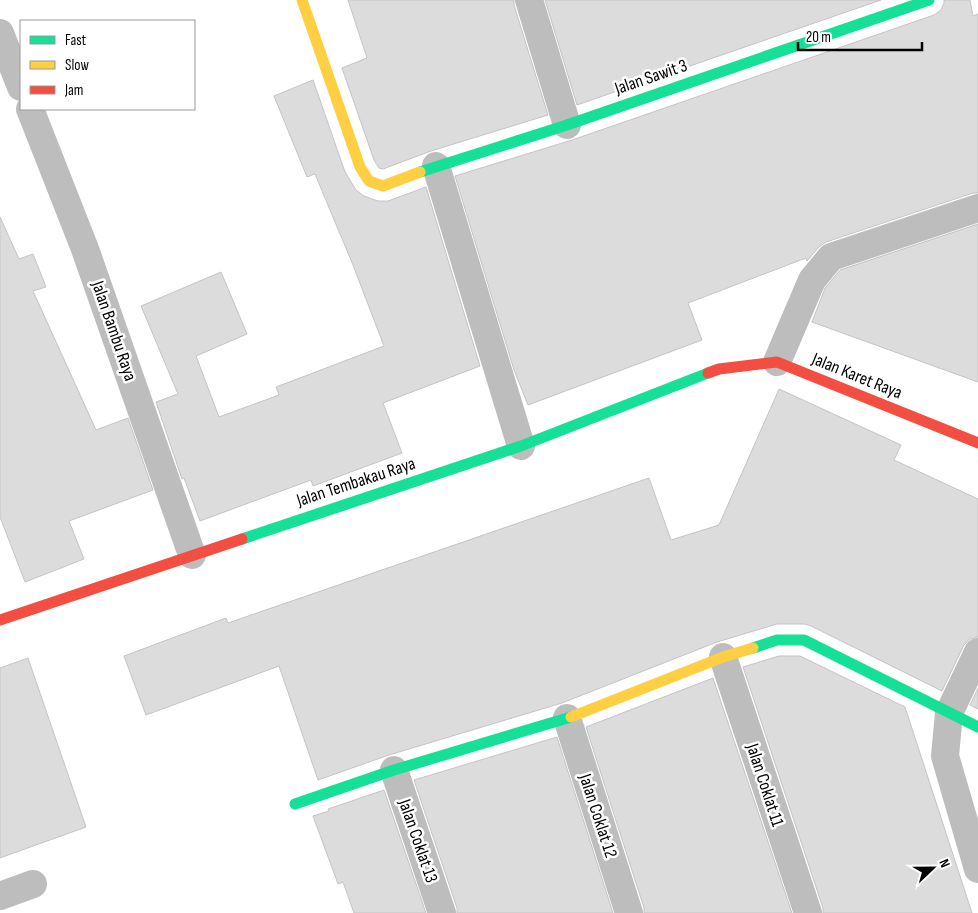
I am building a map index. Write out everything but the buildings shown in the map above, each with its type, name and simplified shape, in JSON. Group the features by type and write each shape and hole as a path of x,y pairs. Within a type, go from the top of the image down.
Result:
{"street":[{"name":"Jalan Sawit 3","path":"302,0 360,167 370,181 383,186 436,166 567,125 927,0"},
{"path":"529,0 567,125"},
{"path":"0,33 20,84"},
{"name":"Jalan Bambu Raya","path":"30,110 85,249 192,555"},
{"path":"436,166 521,446"},
{"path":"777,362 812,280 831,257 978,208"},
{"name":"Jalan Karet Raya","path":"719,369 777,362 978,443"},
{"name":"Jalan Tembakau Raya","path":"0,620 521,446 719,369"},
{"path":"296,804 394,770 566,718 723,657 777,640 804,640 978,727"},
{"path":"978,652 949,714 945,756 978,869"},
{"name":"Jalan Coklat 11","path":"723,657 808,913"},
{"name":"Jalan Coklat 12","path":"566,718 629,913"},
{"name":"Jalan Coklat 13","path":"394,770 442,913"},
{"path":"0,896 33,884"}],"traffic: fast":[{"path":"420,172 567,125 929,0"},
{"path":"242,539 521,446 708,373"},
{"path":"753,648 777,640 804,640 978,727"},
{"path":"295,804 394,770 571,717"}],"traffic: slow":[{"path":"302,0 360,167 369,181 383,186 420,172"},
{"path":"571,717 723,657 753,648"}],"traffic: jam":[{"path":"708,373 719,369 777,362 978,443"},
{"path":"0,620 242,539"}]}
